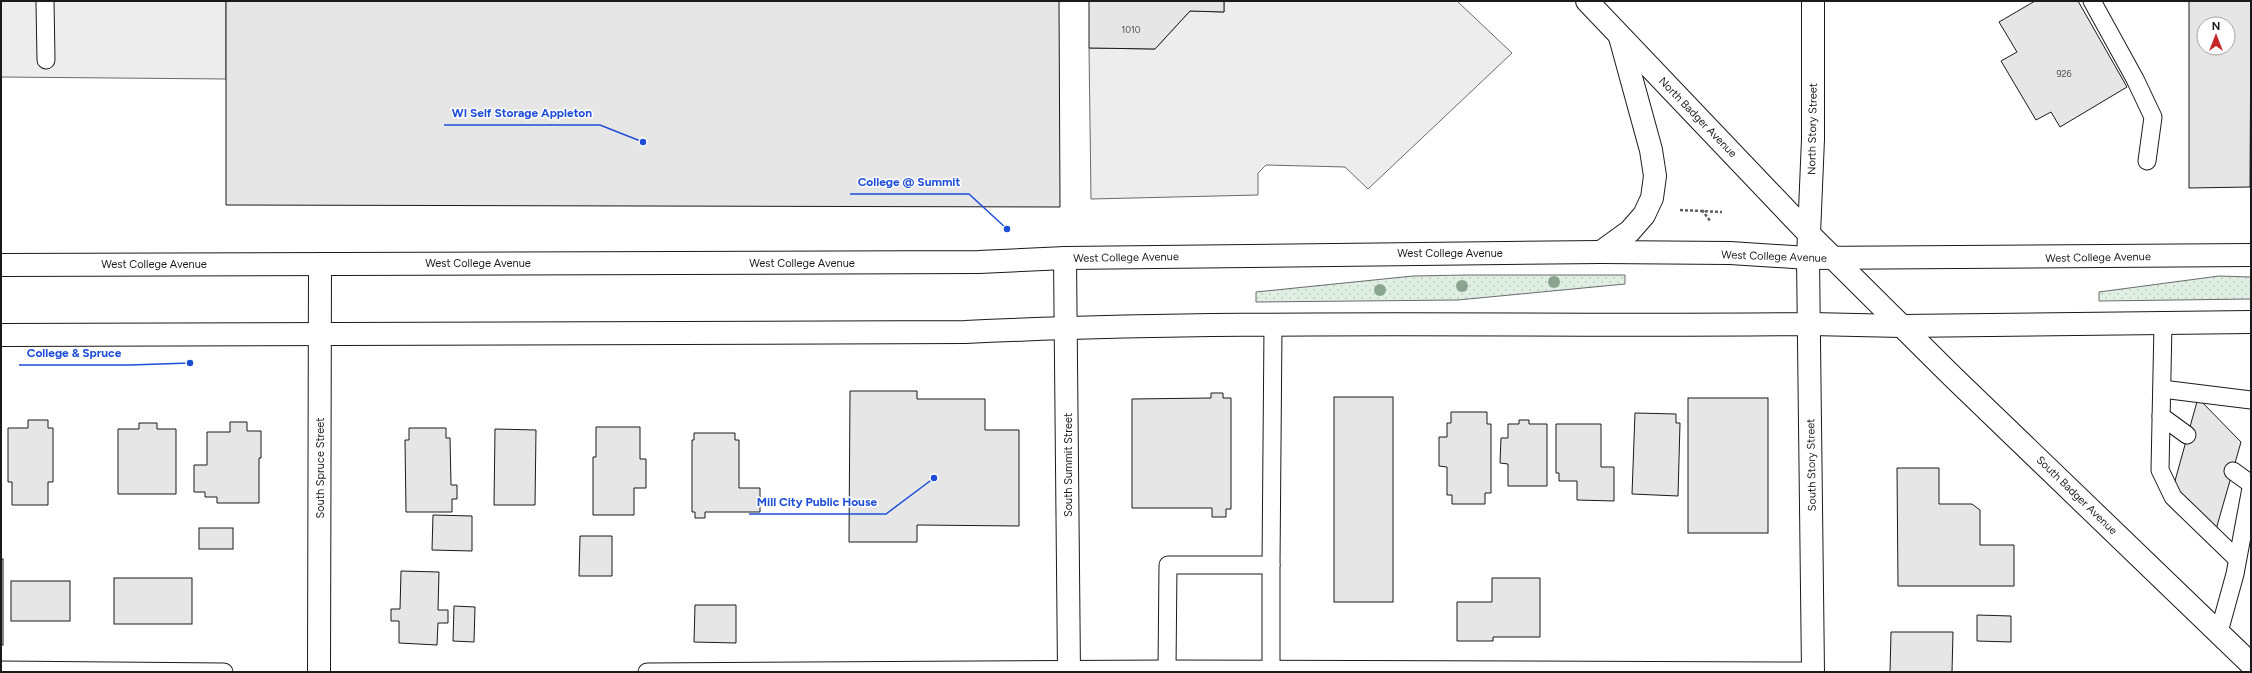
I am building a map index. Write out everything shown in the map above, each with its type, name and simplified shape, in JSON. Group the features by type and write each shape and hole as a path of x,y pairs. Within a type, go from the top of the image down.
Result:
{"main road":[{"name":"North Badger Avenue","path":"1587,1 1808,233 1834,258"},
{"name":"North Story Street","path":"1808,258 1813,139 1813,1"},
{"path":"1601,252 1630,231 1644,215 1652,198 1655,176 1651,150 1620,37"},
{"name":"West College Avenue","path":"1,265 980,262 1065,258 1601,252 1730,253 1808,258 2251,255"},
{"name":"South Summit Street","path":"1065,258 1067,327 1069,671"},
{"name":"South Story Street","path":"1808,258 1811,324 1813,672"},
{"name":"South Badger Avenue","path":"1834,258 1902,326 2251,664"},
{"name":"South Spruce Street","path":"319,672 320,264"},
{"path":"1,335 965,332 1067,327 1811,324 1902,326 2251,322"}],"lane":[{"path":"45,1 46,60"},
{"path":"2092,1 2153,117 2147,161"},
{"path":"2163,324 2160,470 2173,497 2238,559"},
{"path":"1271,671 1273,326"},
{"path":"2162,389 2251,400"},
{"path":"2161,416 2187,435"},
{"path":"2233,471 2251,484"},
{"path":"2219,632 2238,559 2251,488"},
{"path":"1167,669 1168,565 1271,565"},
{"path":"647,672 1069,671 1167,669 1271,671 1813,672"},
{"path":"1,670 224,672"}],"path":[{"path":"1677,210 1722,212"},
{"path":"1702,210 1714,227"}],"green space":[{"path":"1625,275 1625,284 1458,300 1256,302 1256,292 1413,276"},
{"path":"2219,276 2251,277 2251,299 2099,301 2099,292"}],"shaded area":[{"path":"1,1 226,1 226,79 1,77"},
{"path":"1224,1 1457,1 1512,53 1368,189 1345,167 1266,165 1258,173 1258,195 1091,199 1089,48 1155,49 1190,11 1224,12"}],"building":[{"path":"226,1 1059,1 1060,207 226,205"},
{"path":"1089,1 1224,1 1224,12 1190,11 1155,49 1089,48"},
{"path":"2035,1 2078,1 2127,87 2060,127 2051,112 2036,120 2001,61 2017,52 1999,22"},
{"path":"2189,1 2251,1 2250,187 2189,188"},
{"path":"850,391 917,391 917,399 985,399 985,430 1019,430 1019,526 917,525 917,542 849,542"},
{"path":"1211,393 1223,393 1223,398 1231,398 1231,509 1226,509 1226,517 1212,517 1212,508 1132,508 1132,399 1211,398"},
{"path":"1334,397 1393,397 1393,602 1334,602"},
{"path":"1688,398 1768,398 1768,533 1688,533"},
{"path":"2198,398 2241,442 2215,533 2173,488"},
{"path":"1451,412 1487,412 1487,424 1491,424 1491,493 1485,493 1485,504 1452,504 1452,495 1447,495 1447,467 1439,466 1439,437 1447,437 1447,423 1451,423"},
{"path":"1635,413 1676,414 1676,423 1680,423 1678,496 1632,494"},
{"path":"28,420 48,420 48,428 53,428 53,482 48,482 48,505 12,505 12,482 8,482 8,428 28,428"},
{"path":"1519,420 1529,420 1529,424 1547,424 1547,486 1508,486 1508,464 1500,463 1501,438 1508,438 1508,424 1519,424"},
{"path":"230,422 247,422 247,431 261,431 261,458 259,458 259,503 217,503 217,497 205,497 205,492 194,492 194,465 207,465 207,432 230,432"},
{"path":"139,423 157,423 157,429 176,429 176,494 118,494 118,429 139,429"},
{"path":"1556,424 1601,424 1601,467 1614,467 1614,501 1577,500 1577,481 1559,481 1559,473 1556,473"},
{"path":"596,427 640,427 640,459 646,459 646,488 634,488 634,515 593,515 593,457 596,457"},
{"path":"409,428 446,428 446,438 450,438 451,485 457,485 457,499 452,499 452,512 406,512 405,440 409,440"},
{"path":"495,429 536,430 535,505 494,505"},
{"path":"694,433 735,433 735,440 739,440 739,488 760,488 760,512 705,512 705,518 695,518 695,512 692,512 692,440 694,440"},
{"path":"1897,468 1939,468 1939,504 1972,504 1980,510 1980,545 2014,545 2014,586 1898,586"},
{"path":"433,515 472,516 472,551 432,550"},
{"path":"199,528 233,528 233,549 199,549"},
{"path":"580,536 612,536 612,576 579,576"},
{"path":"1,559 3,559 3,645 1,645"},
{"path":"401,571 439,572 438,610 448,610 448,623 438,623 437,645 399,643 399,621 391,621 391,609 400,609"},
{"path":"114,578 192,578 192,624 114,624"},
{"path":"1492,578 1540,578 1540,637 1493,637 1493,641 1457,641 1457,602 1492,602"},
{"path":"11,581 70,581 70,621 11,621"},
{"path":"695,605 736,605 736,643 694,642"},
{"path":"454,606 475,607 474,642 453,641"},
{"path":"1977,615 2011,616 2011,642 1977,641"},
{"path":"1891,632 1953,632 1952,672 1890,672"}],"place":[{"name":"WI Self Storage Appleton","path":"643,142"},
{"name":"College @ Summit","path":"1007,229"},
{"name":"College & Spruce","path":"190,363"},
{"name":"Mill City Public House","path":"934,478"}]}
